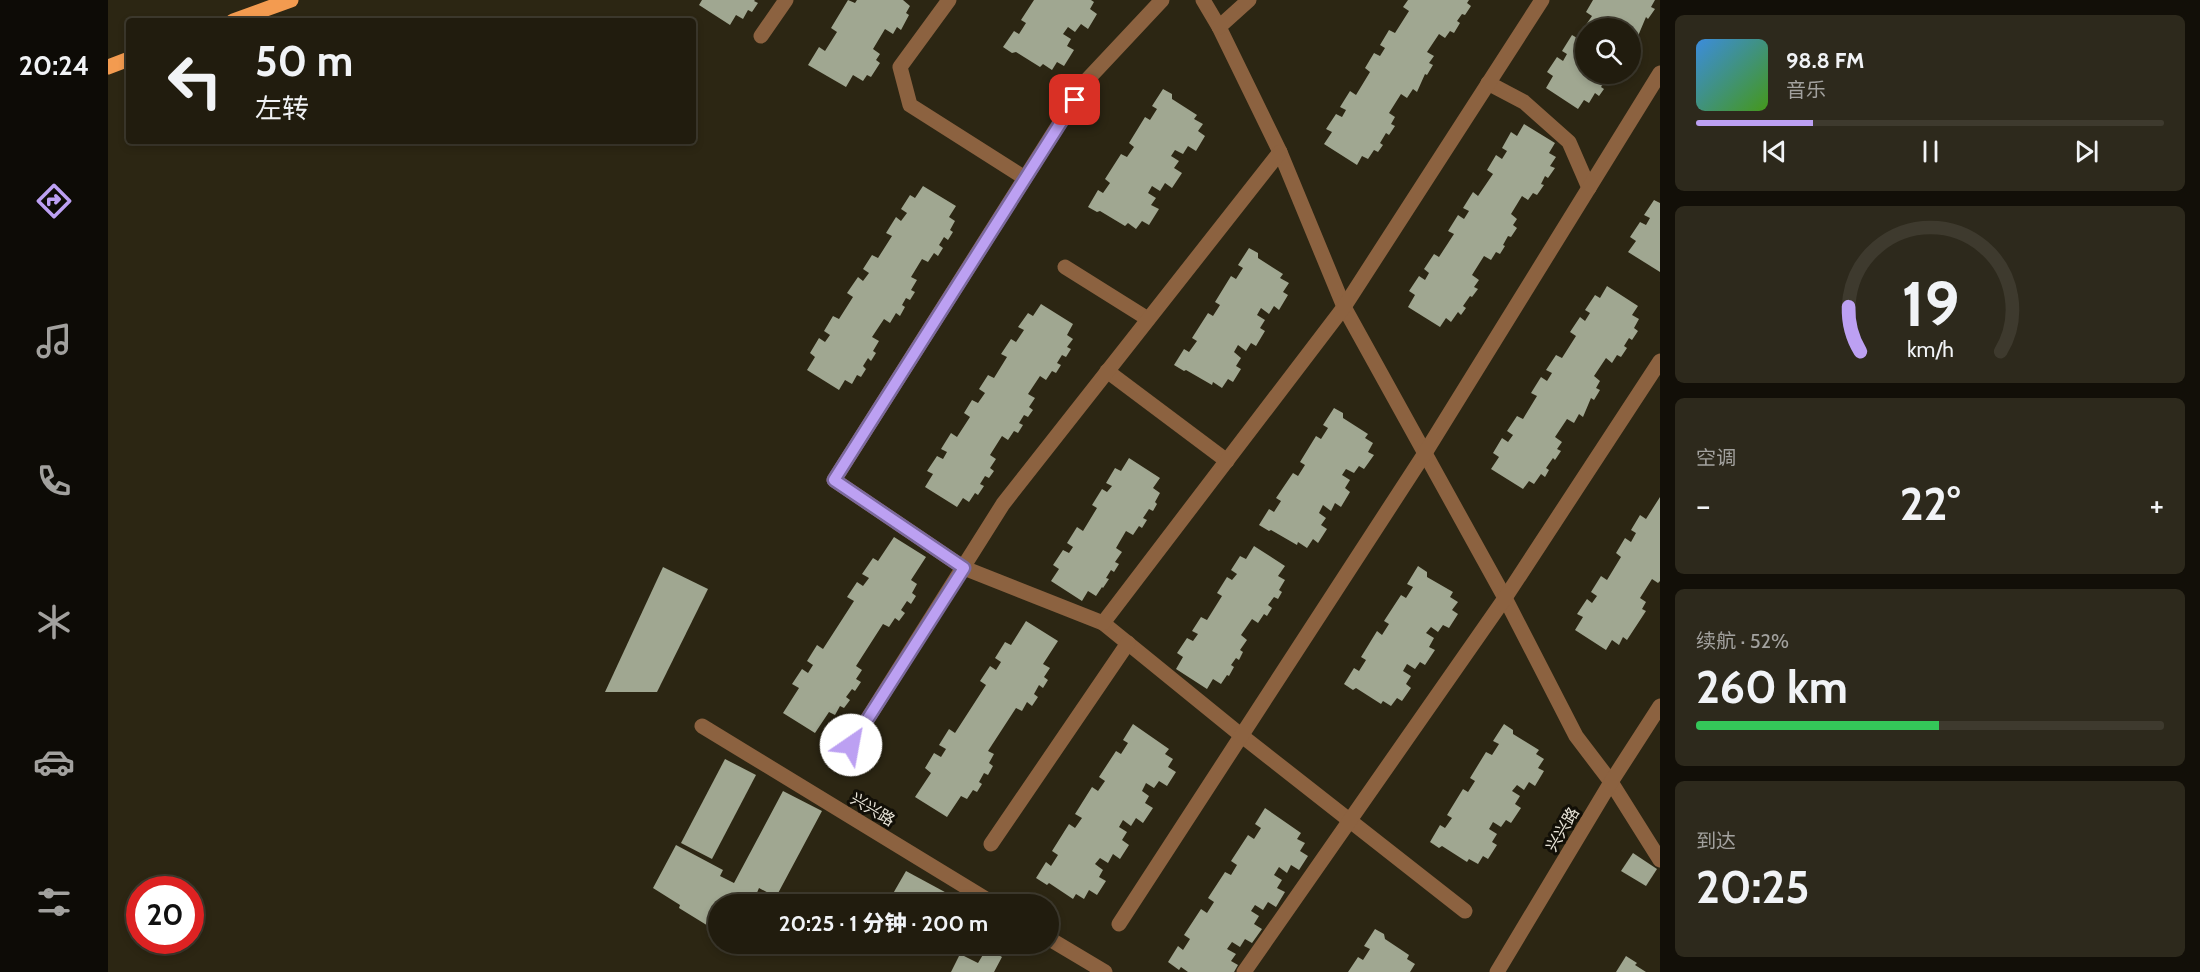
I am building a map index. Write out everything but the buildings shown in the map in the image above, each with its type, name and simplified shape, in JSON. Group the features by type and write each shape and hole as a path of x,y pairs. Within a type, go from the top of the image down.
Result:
{"main road":[{"path":"241,18 291,0"},
{"path":"108,67 126,60"}],"street":[{"path":"761,36 786,0"},
{"path":"949,0 900,68 910,105 1025,178"},
{"path":"1162,0 1087,80 834,480 964,568 1103,623 1465,911"},
{"path":"1203,0 1219,27 1280,152 1344,307 1505,598 1576,736 1611,782 1660,860"},
{"path":"1219,27 1249,0"},
{"path":"1103,623 1344,307 1488,83 1537,2"},
{"path":"1119,924 1425,453 1660,73"},
{"path":"1488,83 1524,102 1569,142 1589,188"},
{"path":"851,745 1003,504 1280,152"},
{"path":"1065,267 1148,319"},
{"path":"1244,972 1505,598 1660,361"},
{"path":"1107,370 1227,461"},
{"path":"991,844 1128,643"},
{"name":"兴兴路","path":"1497,972 1611,782 1660,706"},
{"name":"兴兴路","path":"702,726 978,894"},
{"path":"1059,945 1105,972"}],"route":[{"path":"851,745 964,568 834,480 1075,100"}]}
